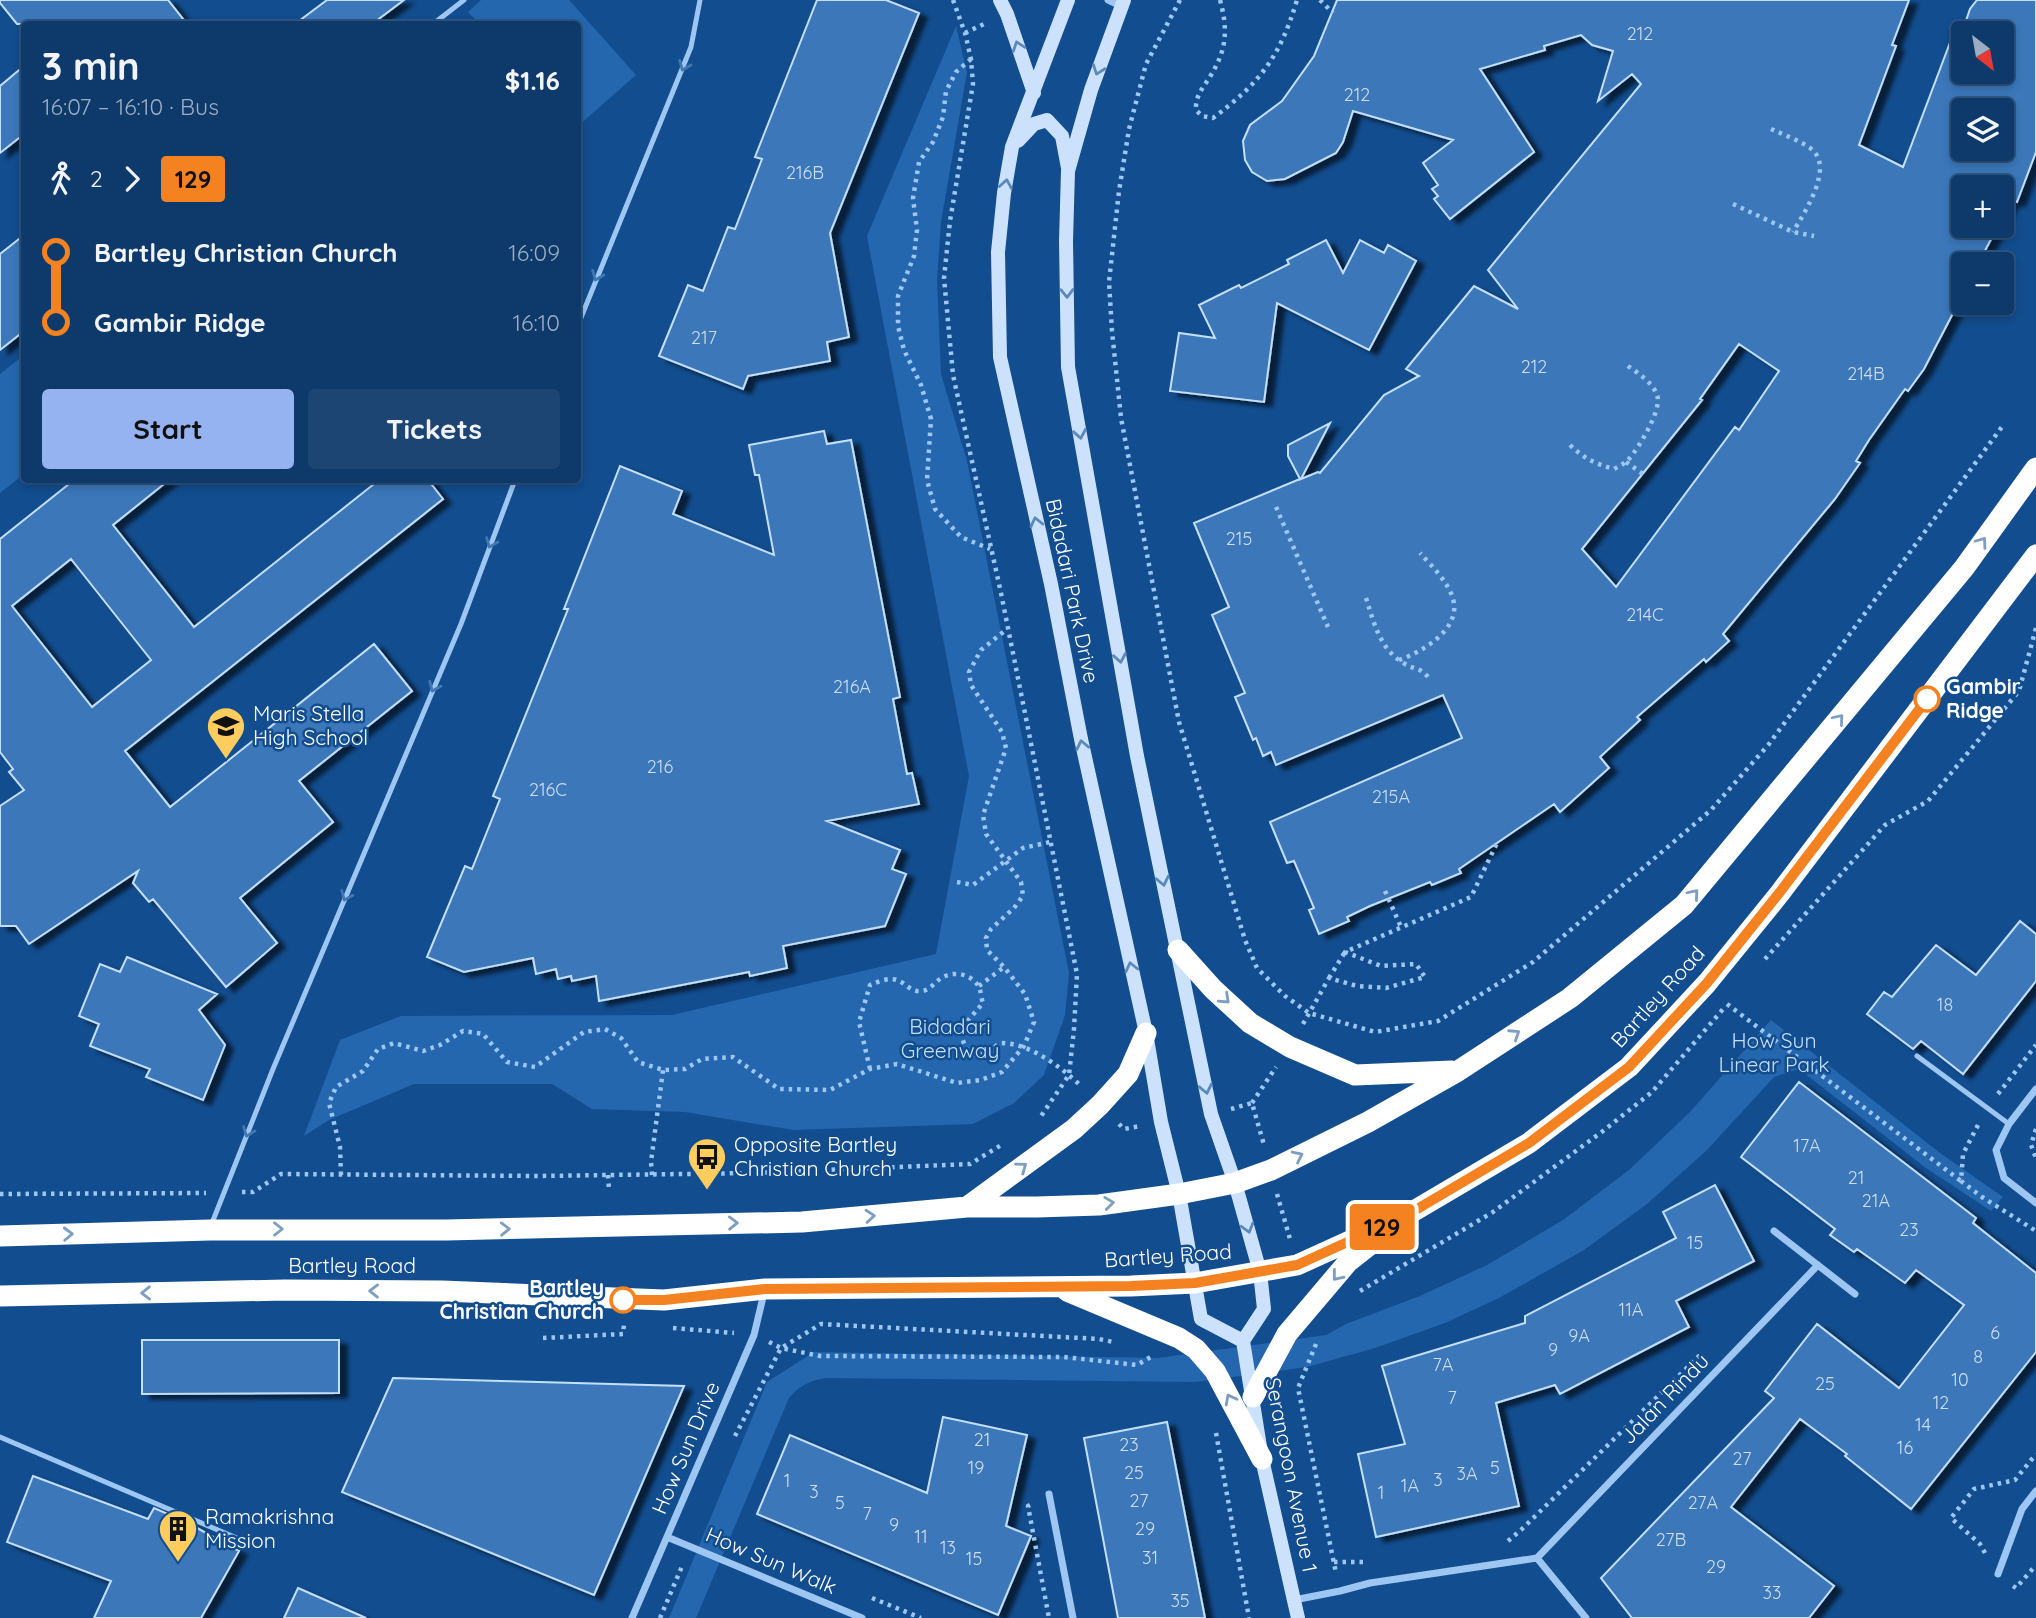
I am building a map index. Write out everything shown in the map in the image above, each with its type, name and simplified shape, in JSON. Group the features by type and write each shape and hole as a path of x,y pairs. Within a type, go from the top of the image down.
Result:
{"highway":[{"name":"Bartley Road","path":"0,1236 210,1230 446,1230 802,1222 967,1207 1099,1205 1235,1183 1270,1170 1368,1122 1458,1071 1570,998 1684,905 1964,568 2036,468"},
{"name":"Bartley Road","path":"0,1296 298,1290 442,1291 664,1300 765,1289 1131,1286 1195,1283 1297,1265 1407,1215 1529,1143 1629,1067 1707,983 1780,892 2036,555"},
{"path":"1178,950 1213,989 1250,1023 1290,1047 1355,1074 1458,1071"},
{"path":"967,1207 1074,1129 1100,1105 1128,1074 1146,1034"},
{"path":"1253,1397 1287,1334 1348,1262 1407,1215"},
{"path":"1055,1286 1179,1338 1196,1349 1215,1371 1262,1459"}],"street":[{"path":"1000,0 1034,93"},
{"name":"Bidadari Park Drive","path":"1068,0 1012,147 998,252 1000,356 1051,584 1080,739 1146,1034 1161,1122 1179,1194"},
{"name":"Bidadari Park Drive","path":"1117,2 1068,172 1068,367 1137,756 1211,1114 1235,1183"},
{"path":"1012,147 1034,124 1047,120 1062,136 1068,172"},
{"path":"2036,1089 2009,1124 1996,1150 2004,1178 2036,1203"},
{"path":"1179,1194 1201,1319 1243,1341 1264,1309 1261,1272 1235,1183"},
{"path":"1774,1231 1855,1294"},
{"name":"Jalan Rindu","path":"1537,1558 1818,1265"},
{"name":"How Sun Drive","path":"632,1618 754,1335 765,1289"},
{"name":"Serangoon Avenue 1","path":"1243,1341 1262,1459 1298,1618"},
{"path":"1998,1574 2022,1509 2036,1491"},
{"path":"1049,1494 1073,1618"},
{"name":"How Sun Walk","path":"667,1537 862,1618"},
{"path":"1294,1600 1370,1583 1537,1558 1586,1618"}],"lane":[{"path":"437,21 464,0"},
{"path":"581,318 691,47 700,0"},
{"path":"210,1230 273,1069 461,624 514,483"},
{"path":"1917,1056 2009,1124"},
{"path":"0,1437 246,1542"}],"path":[{"path":"953,0 965,33 973,84 950,221 944,278 953,375 1008,628 1077,974 1069,1075 1034,1126"},
{"path":"1180,0 1146,64 1129,129 1119,191 1109,282 1121,418 1179,722 1245,940 1257,968 1285,996 1309,1013 1375,1032 1438,1021 1533,962 1711,810 1769,744 2004,424"},
{"path":"1220,0 1225,19 1225,46 1213,72 1195,100 1196,110 1202,116 1213,118 1240,97 1267,68 1288,31 1297,0"},
{"path":"1320,0 1333,13"},
{"path":"971,60 956,72 946,91 943,117 933,142 919,162 913,198 917,230 914,256 898,296 898,326 904,350 921,386 932,419 927,481 935,509 961,537 991,549"},
{"path":"1771,129 1813,149 1819,160 1820,173 1811,201 1793,232"},
{"path":"1733,204 1793,232 1814,236"},
{"path":"1570,446 1594,464 1614,469 1626,462 1637,448 1658,409 1658,396 1646,380 1625,364"},
{"path":"1626,462 1643,474"},
{"path":"1276,508 1328,627"},
{"path":"1399,660 1417,654 1439,638 1453,619 1454,599 1439,573 1420,553"},
{"path":"1366,598 1376,632 1390,653 1406,665 1422,670 1428,677"},
{"path":"341,1175 340,1147 329,1103 336,1087 363,1071 378,1049 394,1043 423,1051 440,1045 463,1031 483,1034 507,1062 535,1067 584,1032 605,1030 621,1038 638,1062 663,1070 685,1069 702,1059 733,1057 779,1089 830,1090 870,1069 897,1064 957,1083 981,1080 1002,1072 1024,1046 1034,1022 1025,994 987,950 986,938 991,929 1023,896 1021,883 986,834 983,815 1006,748 1002,732 971,685 969,672 981,650 1008,628"},
{"path":"1885,825 1928,801 2019,691 2036,628"},
{"path":"957,882 973,885 1023,848 1051,842"},
{"path":"1309,1013 1345,952 1471,897 1497,843"},
{"path":"1385,891 1401,927"},
{"path":"1329,978 1357,986 1386,988 1424,977 1416,964 1381,966 1345,952"},
{"path":"979,986 1004,967"},
{"path":"870,1069 859,1022 870,985 884,979 897,980 909,989 921,991 951,973 965,975 979,986 983,1003 964,1024 960,1034 966,1048 975,1055 988,1054 999,1043 1024,1046 1069,1075"},
{"path":"1727,1004 1961,1181"},
{"path":"652,1175 651,1162 663,1070"},
{"path":"2036,1129 2031,1145 2036,1158"},
{"path":"0,1194 253,1192 281,1174 652,1175 970,1164 1012,1139"},
{"path":"608,1175 609,1190"},
{"path":"732,1443 781,1348 821,1324 1099,1339 1123,1344"},
{"path":"543,1338 623,1334"},
{"path":"1317,1340 1298,1388 1340,1591"},
{"path":"781,1348 820,1356 1064,1357 1137,1365 1158,1353 1146,1350"},
{"path":"1502,1545 1522,1529 1704,1351"},
{"path":"1214,1421 1249,1618"},
{"path":"1998,1574 1980,1544 1951,1518 1974,1489 2015,1480 2036,1454"},
{"path":"660,1618 689,1546"},
{"path":"1334,1562 1374,1562"}],"green space":[{"path":"481,0 569,0 636,75 581,123 581,21 477,21 468,12"},
{"name":"Bidadari Greenway","path":"956,26 967,72 941,222 937,280 941,374 967,461 1069,973 1065,1015 1044,1075 1014,1103 973,1124 793,1130 685,1112 592,1109 552,1084 414,1084 329,1120 304,1136 340,1040 401,1016 672,1015 936,954 969,776 867,236"},
{"path":"21,357 21,476 0,493 0,374"},
{"name":"How Sun Linear Park","path":"1771,1020 1940,1153 2003,1197 1991,1211 1926,1168 1799,1069 1774,1077 1707,1150 1647,1204 1584,1250 1499,1298 1445,1323 1375,1348 1307,1367 1195,1382 827,1378 805,1384 789,1398 696,1618 669,1618 767,1382 814,1352 1158,1358 1326,1335 1346,1324 1420,1296 1487,1265 1563,1220 1629,1170 1690,1112"}],"building":[{"path":"0,0 168,0 185,21 21,21 21,24 17,24"},
{"path":"327,0 404,0 376,21 299,21"},
{"path":"817,0 886,0 919,13 830,233 849,337 827,342 830,361 748,376 743,389 659,356 688,285 703,291 728,227 735,229 762,159 755,157"},
{"path":"1337,0 1909,0 1892,45 1896,46 1859,145 1903,167 1951,40 1951,84 2014,84 2014,21 1966,21 1977,0 2036,0 2036,152 2017,202 2014,201 2014,175 1951,175 1951,238 1992,238 1984,252 1951,252 1952,315 1924,369 1908,391 1905,389 1869,440 1856,461 1860,463 1835,499 1723,634 1729,641 1637,717 1640,720 1600,757 1609,768 1560,812 1554,804 1459,869 1461,873 1432,885 1430,882 1370,906 1347,917 1349,921 1319,934 1309,910 1314,908 1294,861 1287,863 1270,822 1462,738 1443,695 1276,765 1271,752 1263,756 1256,738 1253,740 1235,697 1245,693 1212,615 1229,607 1194,523 1300,479 1288,456 1288,445 1330,423 1301,479 1320,473 1384,395 1419,376 1406,369 1474,286 1518,309 1488,270 1641,84 1632,74 1598,101 1613,51 1592,45 1581,35 1544,46 1545,50 1480,69 1534,152 1450,219 1434,199 1438,196 1432,189 1438,185 1423,163 1453,140 1353,111 1343,142 1336,153 1285,179 1267,181 1252,172 1245,160 1243,141 1250,125 1282,101 1314,56","holes":["1739,344 1779,371 1739,430 1735,427 1616,587 1582,549 1702,400 1700,399"]},
{"path":"21,68 21,136 0,153 0,86"},
{"path":"21,237 21,333 0,350 0,254"},
{"path":"1326,240 1343,273 1360,240 1384,253 1388,245 1416,261 1369,350 1277,303 1264,402 1170,391 1179,333 1215,338 1199,305 1289,264 1287,260"},
{"path":"824,431 827,444 851,440 900,697 893,699 907,774 912,773 919,804 827,821 900,850 892,869 906,874 885,926 783,946 787,968 750,976 749,972 599,1001 596,976 572,981 571,976 558,979 556,969 536,974 533,958 464,972 427,957 465,866 472,869 500,799 493,796 568,609 564,609 620,466 682,491 673,514 774,555 759,475 755,475 749,445"},
{"name":"Maris Stella High School","path":"70,483 165,483 113,525 194,627 375,483 430,483 443,499 125,751 170,807 374,644 412,691 299,781 333,822 240,898 277,943 226,987 153,899 149,902 133,883 138,871 29,944 16,926 0,926 0,806 24,790 9,772 13,769 0,752 0,539","holes":["71,559 151,660 92,707 12,606"]},
{"path":"2020,921 2036,934 2036,981 1963,1074 1921,1041 1913,1049 1867,1014 1884,992 1892,997 1936,945 1976,975"},
{"path":"127,957 217,994 199,1010 225,1045 203,1100 146,1077 150,1069 90,1046 99,1024 79,1016 100,964 120,972"},
{"path":"1799,1082 1976,1218 1973,1223 2036,1273 2036,1352 1911,1509 1845,1456 1847,1454 1800,1419 1731,1507 1834,1586 1809,1618 1632,1618 1601,1578 1774,1398 1765,1391 1817,1324 1899,1388 1964,1305 1916,1270 1905,1283 1857,1249 1854,1252 1830,1235 1835,1229 1741,1157"},
{"path":"1715,1185 1754,1261 1676,1301 1689,1327 1560,1394 1555,1385 1496,1403 1519,1506 1376,1537 1358,1454 1405,1444 1382,1366 1525,1323 1525,1316 1676,1238 1663,1212"},
{"path":"142,1340 339,1340 339,1393 142,1394"},
{"name":"Bartley Christian Church","path":"393,1378 684,1386 594,1595 342,1492"},
{"path":"943,1417 1027,1435 1006,1526 1031,1536 998,1615 757,1514 790,1435 927,1493"},
{"path":"1167,1422 1205,1618 1118,1618 1084,1438"},
{"path":"33,1476 148,1519 154,1508 239,1551 201,1618 94,1618 111,1581 7,1542"},
{"path":"298,1588 366,1618 284,1618"}],"bus line":[{"name":"129","path":"623,1300 664,1300 765,1289 1131,1286 1195,1283 1297,1265 1407,1215 1529,1143 1629,1067 1707,983 1927,699"}],"place":[{"name":"Gambir Ridge","path":"1927,699"},
{"name":"Maris Stella High School","path":"226,760"},
{"name":"Opposite Bartley Christian Church","path":"707,1191"},
{"name":"Bartley Christian Church","path":"623,1300"},
{"name":"Ramakrishna Mission","path":"178,1563"}]}
